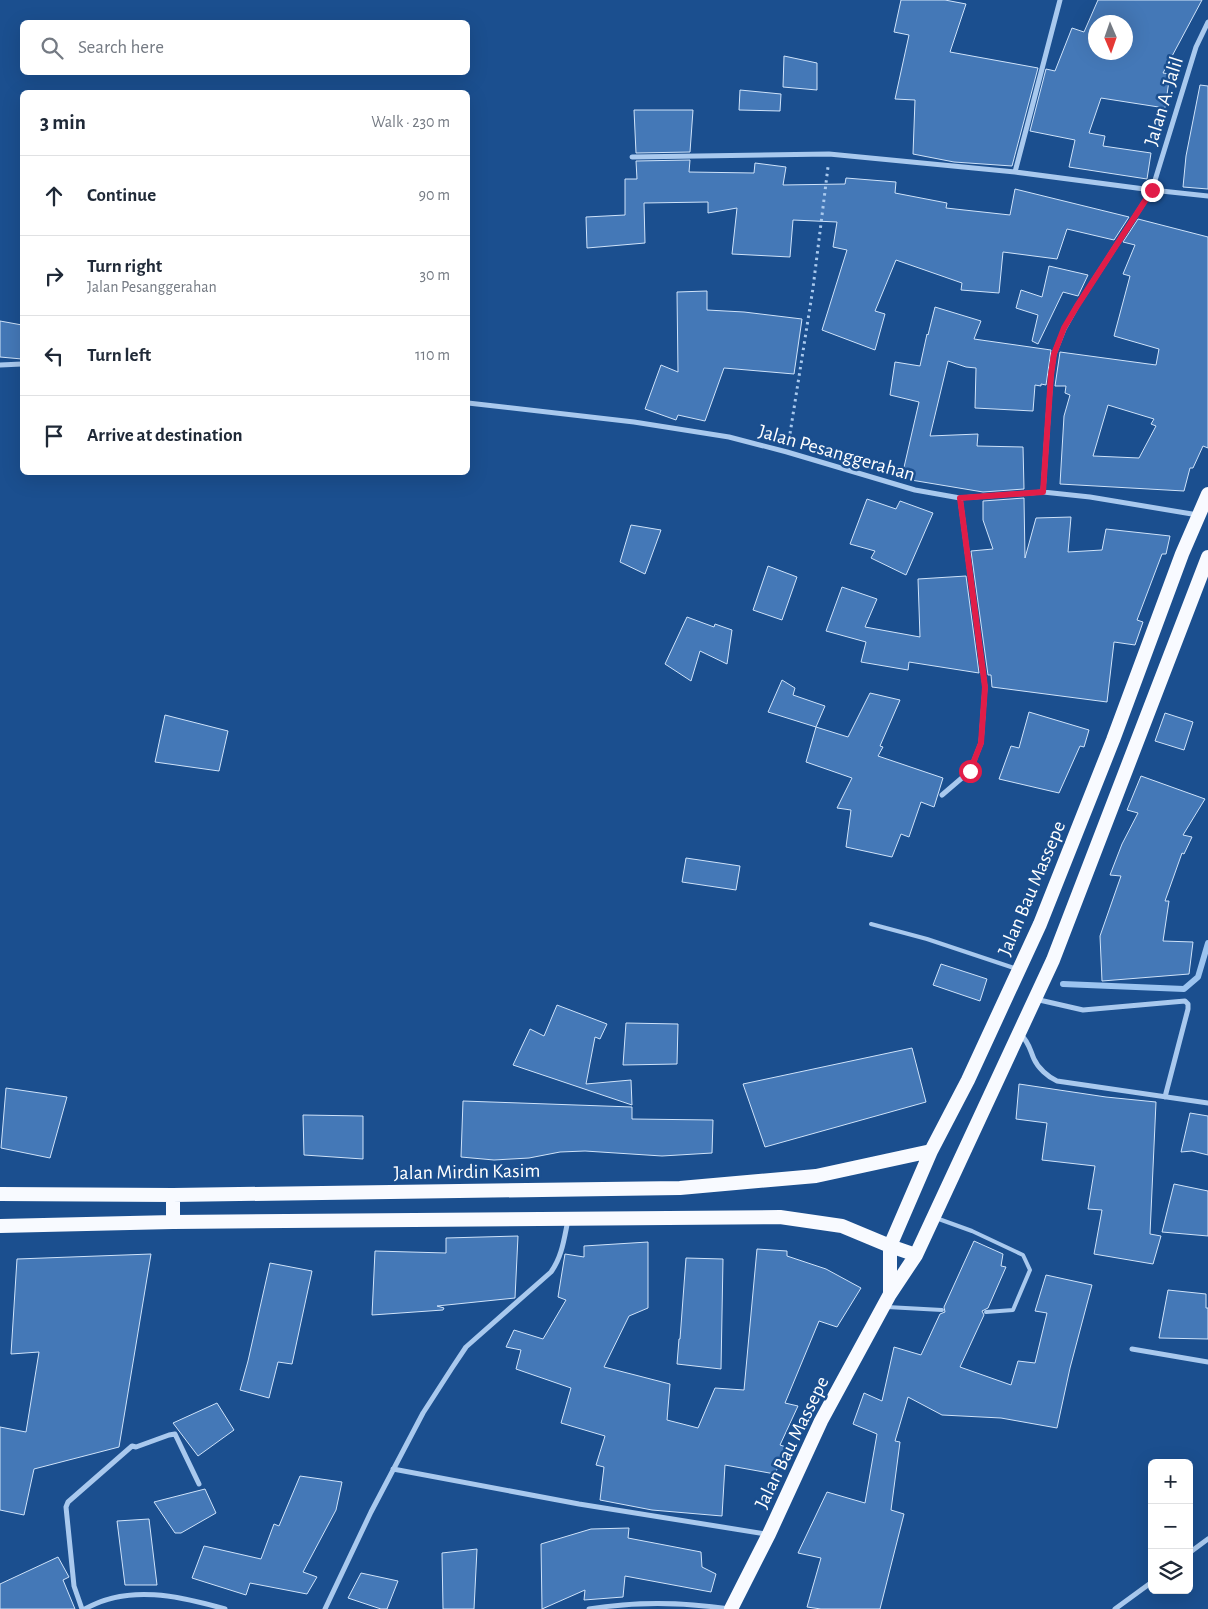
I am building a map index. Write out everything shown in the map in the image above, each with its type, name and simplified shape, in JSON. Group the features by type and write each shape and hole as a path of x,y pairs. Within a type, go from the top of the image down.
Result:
{"highway":[{"name":"Jalan Bau Massepe","path":"890,1294 890,1246 931,1151 968,1080 1043,915 1113,740 1182,554 1208,494"},
{"name":"Jalan Bau Massepe","path":"731,1609 769,1534 821,1421 890,1294 916,1254 1053,960 1208,557"},
{"name":"Jalan Mirdin Kasim","path":"0,1194 173,1195 680,1188 816,1176 931,1151"},
{"path":"172,1222 173,1195"},
{"path":"0,1226 172,1222 780,1217 842,1226 890,1246 916,1254"}],"street":[{"path":"1015,172 1060,0"},
{"name":"Jalan A. Jalil","path":"1043,492 1054,354 1064,328 1077,306 1152,190 1196,47 1208,22"},
{"path":"632,157 829,154 1015,172 1208,196"},
{"path":"0,365 20,364"},
{"name":"Jalan Pesanggerahan","path":"470,403 643,424 729,437 915,490 960,498 1043,492 1090,497 1198,516"},
{"path":"942,795 970,771 981,743 985,687 960,498"},
{"path":"1034,999 1082,1010 1185,1000 1188,1004 1188,1009 1165,1097"},
{"path":"1018,1033 1027,1040 1035,1061 1051,1078 1057,1081 1208,1103"},
{"path":"325,1609 371,1512 423,1413 466,1347 551,1272 557,1264 562,1249 568,1220"},
{"path":"1132,1349 1208,1362"},
{"path":"199,1484 175,1434 136,1447 132,1446 68,1502 66,1507 74,1586 83,1609 114,1597 158,1594 202,1602 225,1609"},
{"path":"394,1469 579,1504 769,1534"},
{"path":"1193,1550 1208,1539"},
{"path":"1115,1609 1148,1585"},
{"path":"589,1609 612,1605 657,1602 699,1604 731,1609"}],"lane":[{"path":"871,924 927,939 1019,969"},
{"path":"933,1217 972,1231 1023,1255 1030,1270 1013,1310 986,1312"},
{"path":"883,1307 942,1310"}],"path":[{"path":"787,452 813,288 829,154"}],"building":[{"path":"901,0 945,0 966,4 950,52 1038,68 1012,166 954,162 913,154 915,100 895,99 909,35 894,32"},
{"path":"1098,0 1202,0 1163,73 1170,74 1165,108 1101,98 1089,133 1105,136 1103,146 1151,153 1147,179 1069,167 1075,140 1030,131 1046,69 1055,71 1072,28 1084,32 1088,23 1088,60 1133,60 1133,15 1091,15"},
{"path":"784,56 817,63 817,90 783,87"},
{"path":"1200,85 1208,86 1208,189 1183,187 1186,156"},
{"path":"740,90 781,94 780,111 739,110"},
{"path":"634,110 693,110 690,152 636,153"},
{"path":"690,160 689,172 754,173 755,163 786,167 783,185 845,184 846,178 896,182 895,193 947,203 946,208 1010,215 1015,189 1129,217 1114,240 1067,229 1057,259 1003,252 999,293 961,290 962,283 896,260 875,311 885,314 875,350 822,330 847,250 833,247 837,222 793,220 790,257 732,254 737,208 708,213 708,202 644,203 645,243 587,248 586,217 625,215 625,179 637,179 636,161"},
{"path":"1138,219 1208,237 1208,448 1203,446 1193,468 1190,468 1184,491 1060,484 1064,416 1070,395 1065,393 1066,386 1055,386 1060,352 1156,365 1159,349 1114,336 1130,276 1123,274 1135,245 1123,242","holes":["1108,405 1154,419 1151,424 1156,426 1139,458 1093,456"]},
{"path":"1049,266 1088,275 1078,296 1063,292 1038,344 1032,341 1038,315 1016,308 1021,290 1042,297"},
{"path":"707,291 707,310 802,319 794,374 724,368 705,421 678,415 676,420 645,409 661,365 678,372 677,292"},
{"path":"935,307 981,321 974,339 1051,350 1046,385 1035,385 1033,411 975,408 976,368 948,361 930,436 978,434 977,446 1023,447 1024,489 983,492 911,480 902,476 919,402 890,395 895,362 920,366"},
{"path":"0,321 20,325 20,359 0,357"},
{"path":"1024,498 1025,558 1036,518 1071,517 1068,552 1102,550 1106,529 1170,536 1166,554 1162,554 1137,620 1143,622 1135,645 1114,642 1107,702 992,687 991,675 988,675 971,551 993,549 983,520 983,501"},
{"path":"867,499 896,509 900,501 933,513 906,575 871,558 875,551 850,544"},
{"path":"631,525 661,530 645,574 620,562"},
{"path":"768,566 797,577 782,620 753,610"},
{"path":"966,576 979,673 909,662 908,670 861,662 866,642 826,631 842,587 877,599 865,627 920,637 918,579"},
{"path":"687,617 714,627 715,624 732,630 727,664 700,651 691,681 665,664"},
{"path":"782,680 795,688 793,695 825,706 816,727 768,712"},
{"path":"870,693 900,700 880,746 883,747 878,756 943,778 934,807 921,802 909,837 901,834 892,857 846,847 851,810 837,808 852,778 806,762 816,727 848,737"},
{"path":"1029,712 1089,730 1084,747 1080,746 1059,793 999,779 1011,746 1019,748"},
{"path":"1165,713 1193,722 1184,750 1155,741"},
{"path":"165,715 228,731 219,771 155,762"},
{"path":"1141,776 1205,799 1183,835 1192,837 1184,854 1182,853 1165,901 1169,901 1163,941 1193,942 1189,974 1102,981 1100,936 1121,876 1110,875 1122,844 1138,813 1127,810"},
{"path":"686,858 740,866 736,890 682,882"},
{"path":"941,964 987,979 980,1001 933,985"},
{"path":"557,1005 607,1024 600,1039 595,1037 586,1084 631,1080 632,1105 513,1065 530,1029 544,1036"},
{"path":"626,1023 678,1024 677,1064 623,1065"},
{"path":"912,1048 926,1102 765,1147 743,1084"},
{"path":"1019,1084 1106,1097 1156,1102 1150,1234 1161,1236 1153,1264 1094,1254 1102,1210 1088,1209 1095,1166 1042,1160 1047,1123 1016,1119"},
{"path":"6,1088 67,1097 50,1158 1,1148"},
{"path":"463,1101 632,1107 632,1119 713,1120 712,1153 662,1156 585,1151 494,1160 461,1157"},
{"path":"1190,1113 1208,1116 1208,1155 1192,1151 1181,1152"},
{"path":"303,1115 363,1116 363,1159 304,1155"},
{"path":"1174,1184 1208,1191 1208,1236 1162,1232"},
{"path":"518,1236 515,1298 437,1306 444,1308 443,1310 372,1315 375,1251 446,1253 446,1238"},
{"path":"974,1241 1003,1254 1001,1266 1006,1267 988,1308 982,1311 984,1315 960,1367 1011,1385 1018,1361 1035,1363 1047,1313 1035,1311 1046,1275 1092,1285 1070,1368 1057,1428 1001,1418 942,1415 908,1397 895,1441 900,1442 891,1510 904,1514 880,1609 821,1609 807,1607 821,1558 798,1553 827,1492 865,1503 877,1434 853,1424 864,1393 882,1401 894,1347 921,1355 940,1314 945,1312 944,1307"},
{"path":"648,1242 648,1308 629,1316 604,1367 670,1384 667,1420 698,1428 715,1388 744,1390 757,1249 787,1251 787,1256 826,1269 861,1288 837,1327 819,1321 785,1403 798,1406 780,1445 786,1447 775,1474 725,1465 722,1516 652,1510 600,1500 604,1467 596,1465 605,1436 561,1423 571,1388 516,1369 521,1350 506,1347 514,1330 543,1339 566,1300 558,1297 565,1254 584,1257 584,1246"},
{"path":"151,1254 119,1447 34,1469 24,1515 0,1510 0,1427 26,1432 39,1352 11,1354 17,1259"},
{"path":"686,1258 723,1259 721,1369 677,1364"},
{"path":"270,1263 312,1271 292,1364 278,1362 269,1398 240,1390"},
{"path":"1168,1290 1206,1294 1208,1339 1159,1338"},
{"path":"217,1403 234,1430 198,1456 173,1423"},
{"path":"300,1476 342,1482 336,1510 303,1572 317,1577 307,1594 250,1583 246,1595 192,1578 204,1546 261,1559 274,1524 279,1526"},
{"path":"205,1489 216,1513 181,1533 175,1533 154,1502"},
{"path":"149,1519 157,1585 125,1585 117,1521"},
{"path":"629,1528 628,1538 701,1552 702,1567 716,1574 711,1592 625,1576 623,1597 584,1600 585,1590 542,1609 541,1544 591,1529"},
{"path":"477,1549 474,1609 443,1609 442,1553"},
{"path":"58,1557 69,1577 63,1580 75,1609 0,1609 0,1584"},
{"path":"361,1573 398,1581 387,1609 381,1609 348,1598"}],"waterway":[{"path":"1063,984 1184,989 1198,977 1208,943"}],"route":[{"path":"970,771 981,743 985,687 960,498 1043,492 1054,354 1064,328 1077,306 1152,190"}]}
